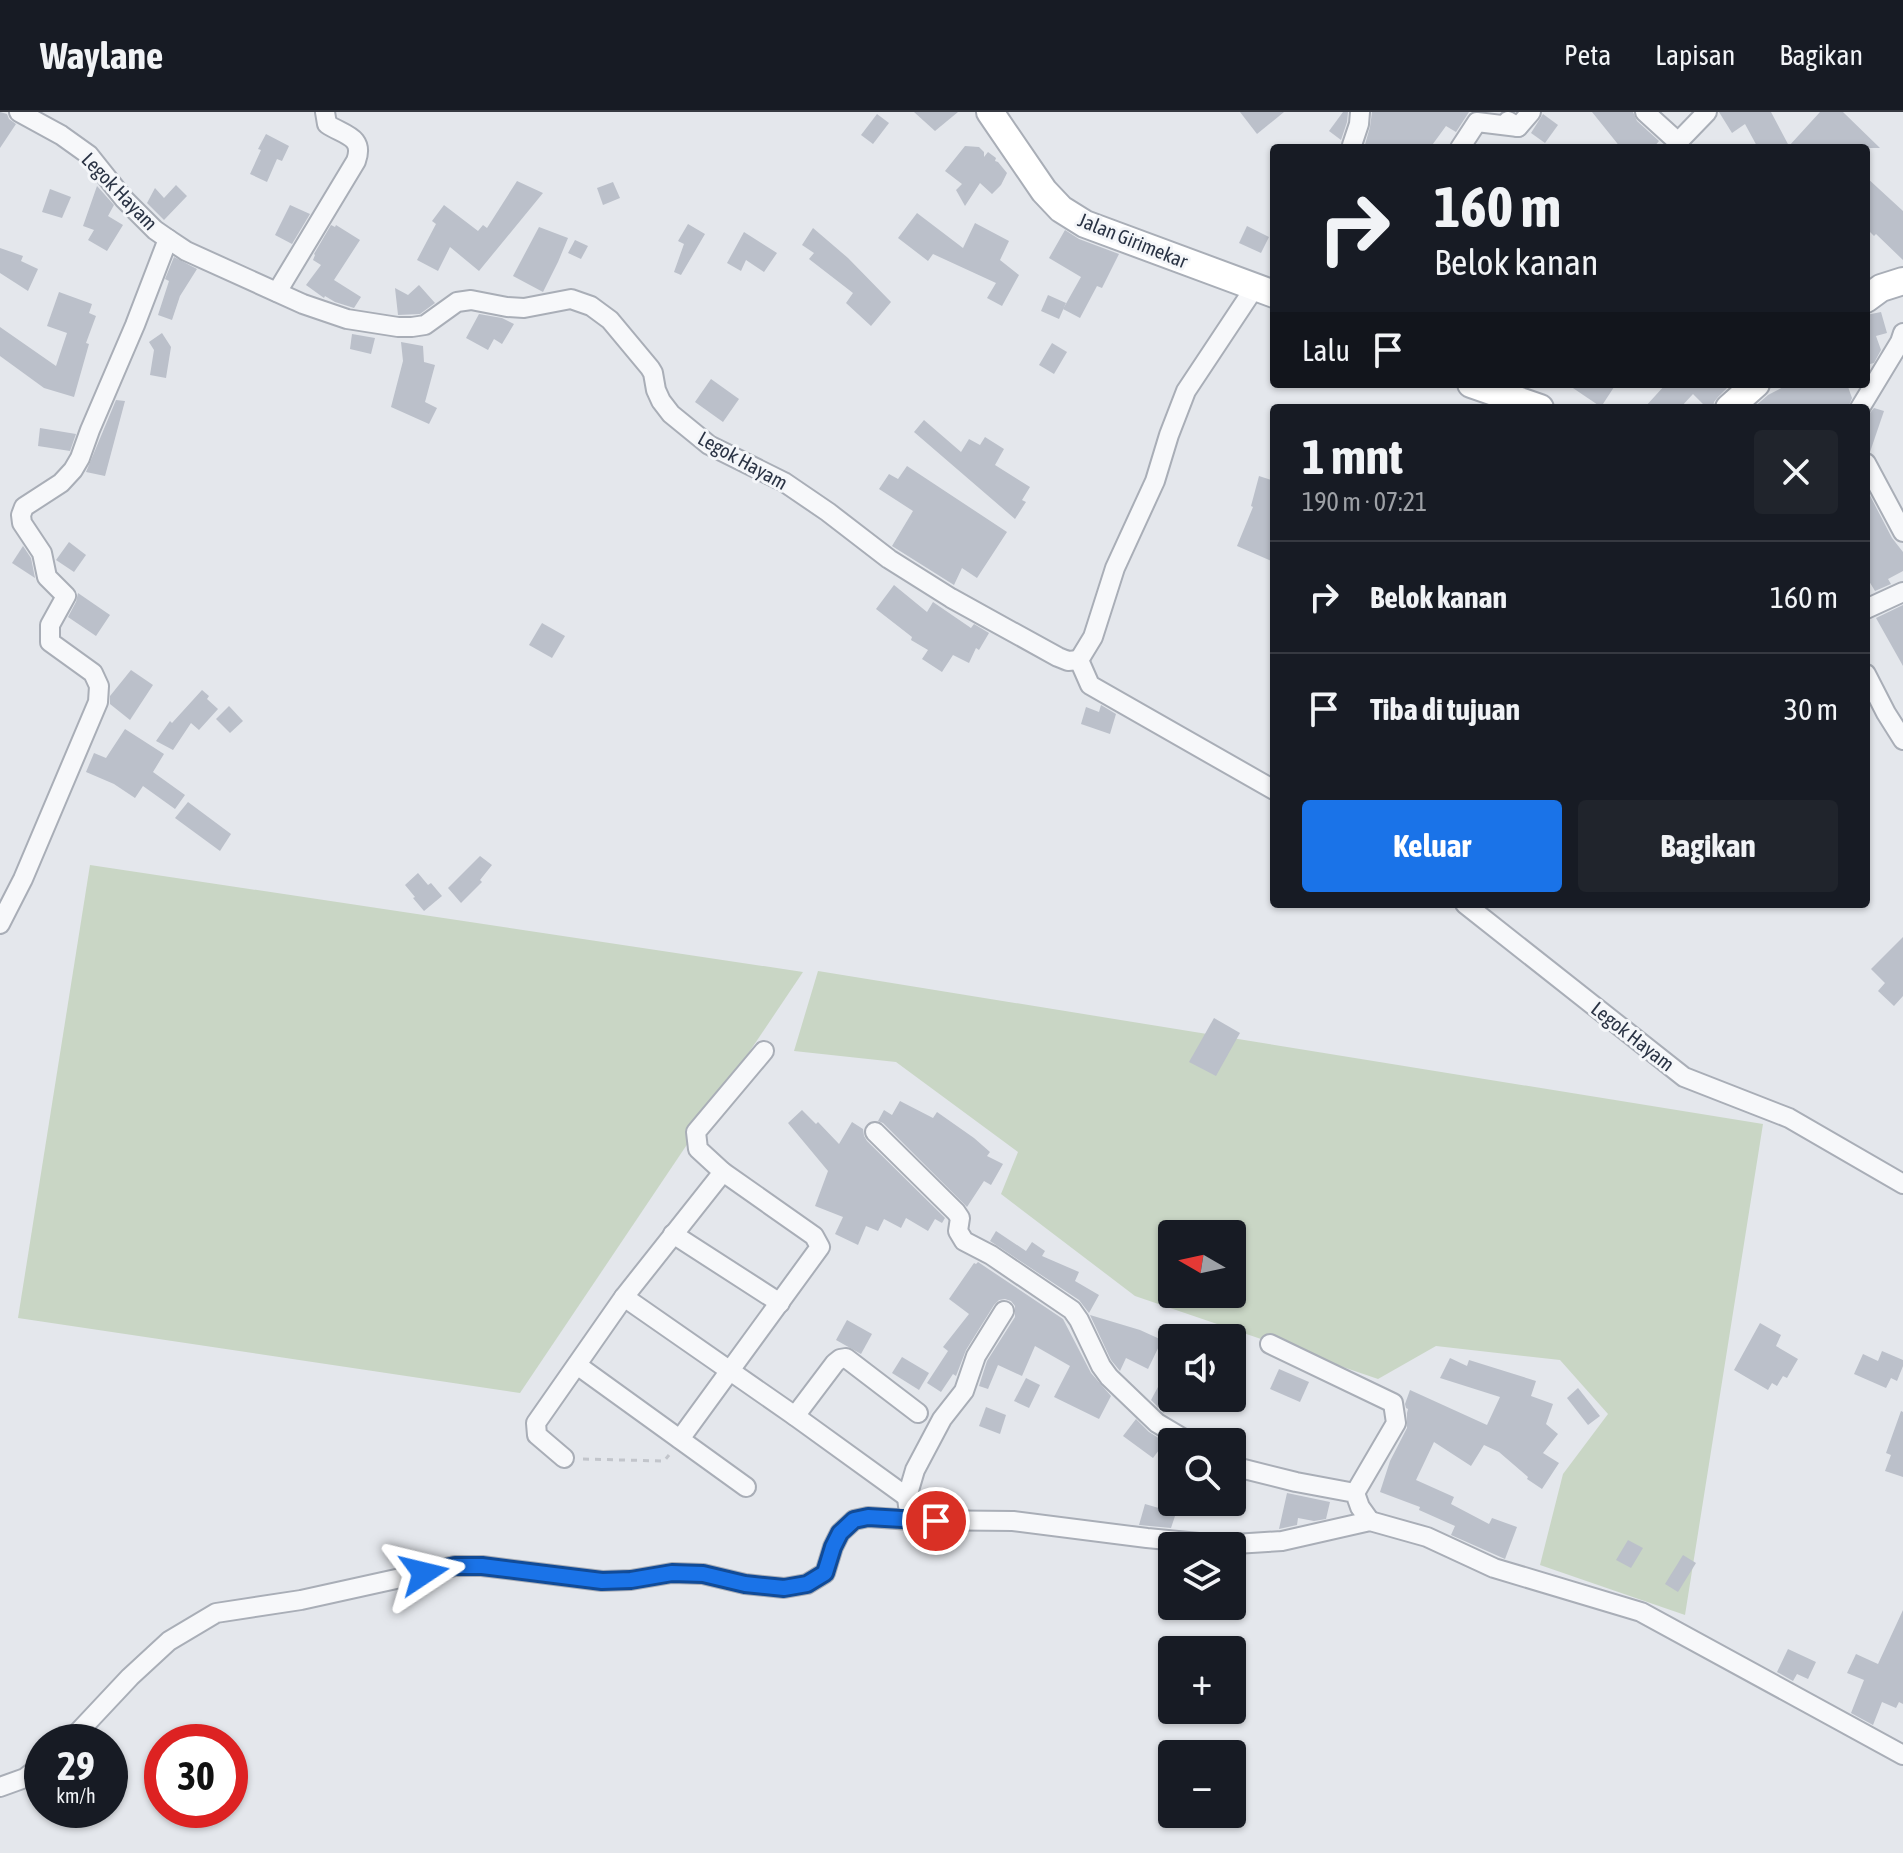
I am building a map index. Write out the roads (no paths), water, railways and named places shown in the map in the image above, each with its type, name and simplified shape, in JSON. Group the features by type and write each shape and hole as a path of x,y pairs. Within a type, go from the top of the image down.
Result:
{"street":[{"name":"Legok Hayam","path":"19,112 89,155 124,199 155,230 186,251 303,304 347,319 398,327 425,325 457,302 471,300 524,308 571,299 591,306 610,320 650,368 661,401 671,414 709,445 784,482 889,559 951,598 1058,657 1068,661 1079,660"},
{"path":"277,292 359,153 358,144 351,136 327,124 325,112"},
{"name":"Jalan Girimekar","path":"990,112 1044,191 1061,209 1085,224 1264,291"},
{"path":"1352,144 1360,112"},
{"path":"1492,112 1518,127"},
{"path":"1518,127 1531,112"},
{"path":"1645,112 1680,144"},
{"path":"1682,144 1707,112"},
{"path":"1463,144 1477,122 1518,127"},
{"path":"0,924 23,879 98,702 99,686 93,673 50,642 50,625 66,596 47,577 42,553 22,523 21,515 24,507 61,483 80,458 168,239"},
{"path":"1870,296 1881,288 1903,281"},
{"path":"1264,291 1186,391 1149,494 1115,568 1093,637 1079,660 1090,685 1270,788"},
{"path":"1862,404 1903,333"},
{"path":"1482,388 1528,404"},
{"path":"1734,404 1752,388"},
{"path":"1870,470 1903,532"},
{"path":"1870,607 1903,592"},
{"path":"1870,682 1903,740"},
{"name":"Legok Hayam","path":"1470,908 1684,1077 1789,1118 1903,1184"},
{"path":"680,1439 820,1247 814,1236 723,1172 698,1149 696,1132 764,1051"},
{"path":"875,1132 956,1212 960,1218 958,1231 964,1241 991,1255 1072,1310 1109,1377 1165,1428"},
{"path":"564,1458 537,1435 536,1423 624,1297 723,1172"},
{"path":"673,1234 780,1303"},
{"path":"624,1297 907,1497"},
{"path":"911,1520 907,1497 915,1470 942,1419 964,1391 976,1356 1004,1311"},
{"path":"1270,1344 1393,1403 1396,1423 1355,1493"},
{"path":"795,1416 835,1363 846,1358 918,1413"},
{"path":"577,1365 746,1487"},
{"path":"1246,1470 1355,1493"},
{"path":"1355,1493 1370,1521"},
{"path":"86,1724 169,1641 216,1613 301,1600 455,1566 482,1566 602,1581 672,1573 703,1574 745,1584 784,1588 807,1584 825,1573 840,1533 854,1520 868,1517 1013,1521 1219,1545 1282,1541 1370,1521 1427,1537 1494,1568 1641,1612 1903,1755"},
{"path":"0,1787 24,1778"}]}
